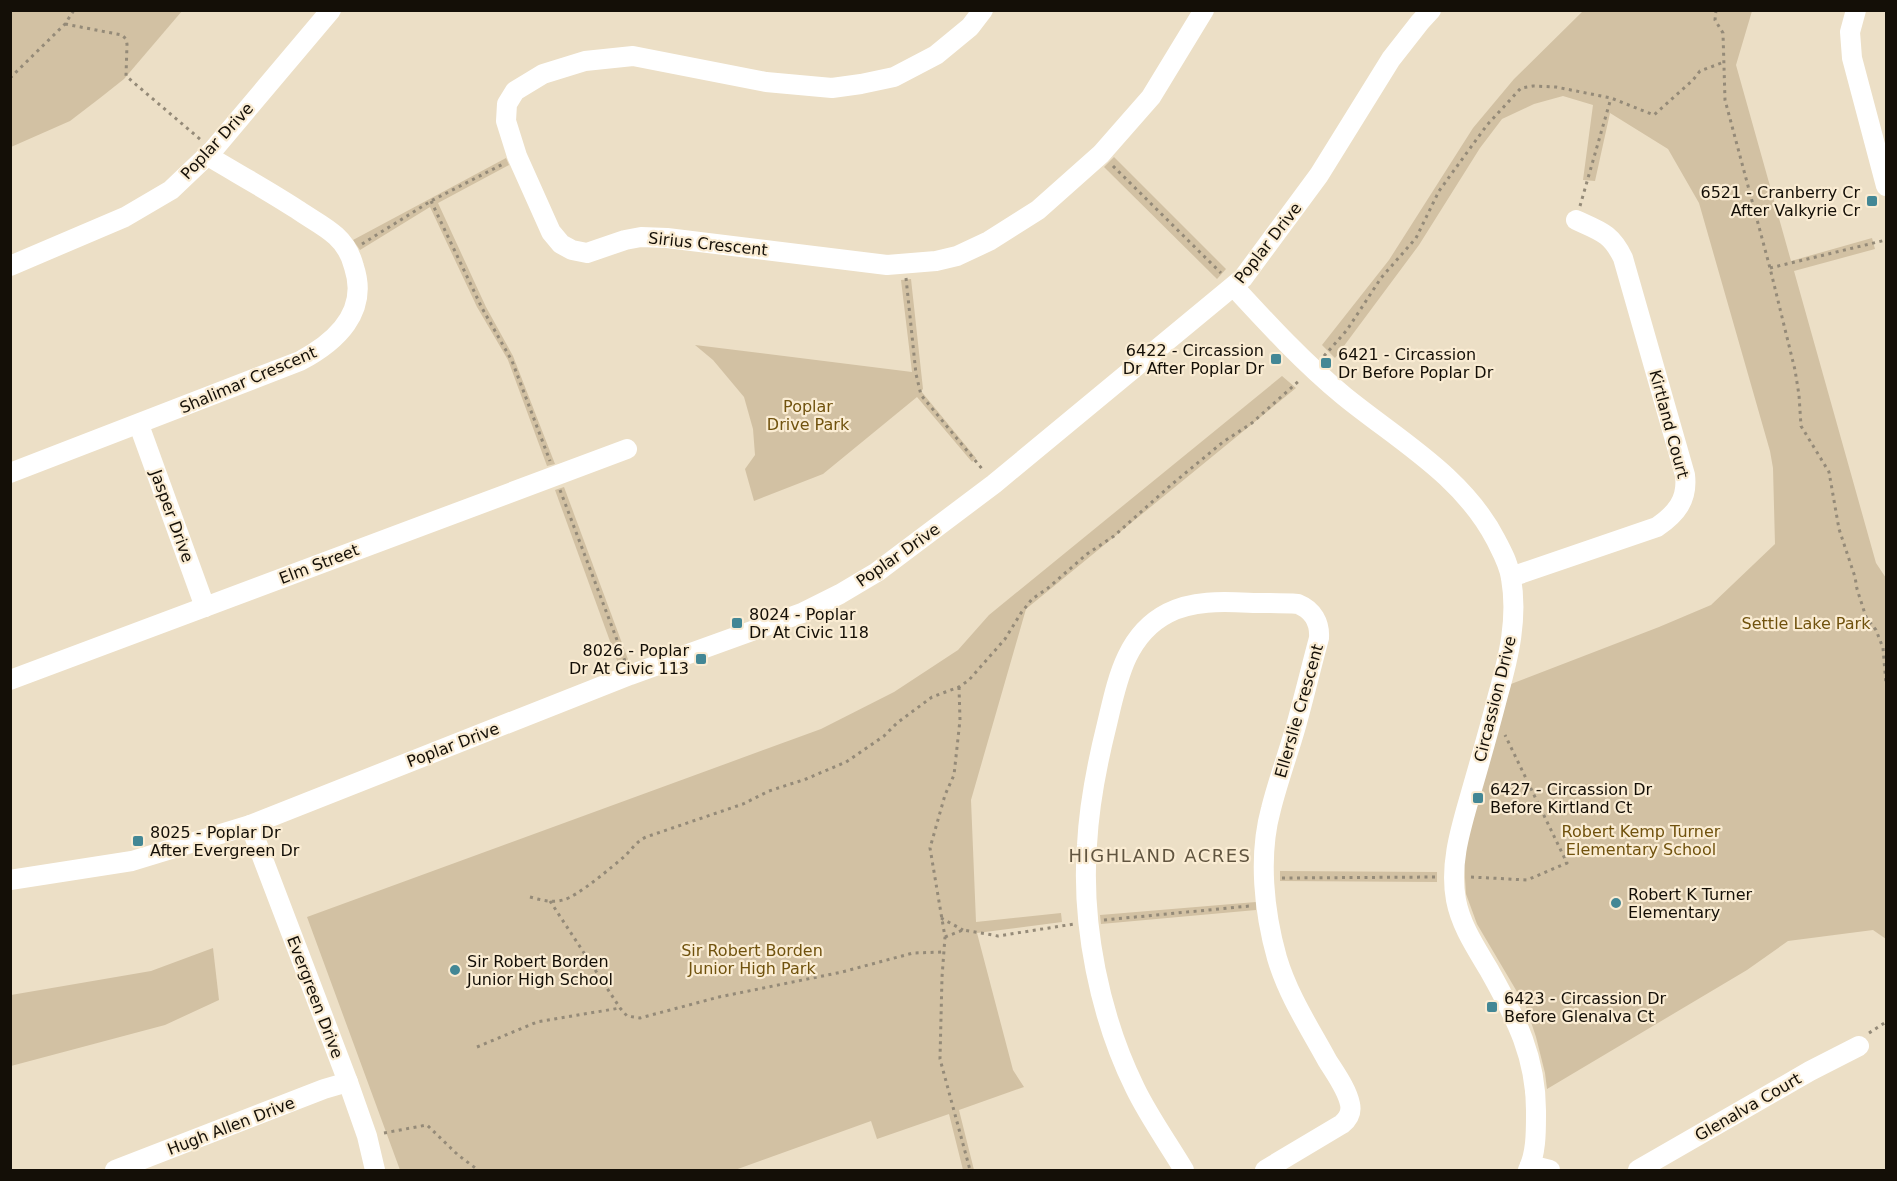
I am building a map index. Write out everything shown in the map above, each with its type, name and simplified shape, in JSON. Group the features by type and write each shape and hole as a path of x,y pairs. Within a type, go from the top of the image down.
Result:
{"street":[{"name":"Poplar Drive","path":"10,266 125,217 171,190 211,153 331,10"},
{"name":"Sirius Crescent","path":"983,10 970,27 936,55 894,77 832,88 766,82 633,56 585,61 543,74 515,91 507,104 506,121 517,156 551,232 561,244 572,250 587,253 625,240 650,237 887,265 936,261 957,256 989,241 1038,210 1101,154 1151,97 1204,10"},
{"name":"Poplar Drive","path":"10,880 132,861 250,825 630,675 802,613 877,572 994,484 1244,278 1319,175 1391,58 1431,10"},
{"path":"1856,10 1850,32 1852,58 1881,144 1887,186"},
{"name":"Shalimar Crescent","path":"10,473 300,361 322,350 339,334 350,318 357,300 358,284 349,252 338,237 211,153"},
{"name":"Kirtland Court","path":"1511,577 1657,527 1678,509 1685,491 1685,475 1623,258 1606,233 1576,220"},
{"name":"Circassion Drive","path":"1234,287 1311,369 1413,448 1462,492 1478,510 1505,556 1511,577 1514,606 1510,649 1461,828 1455,857 1454,877 1457,903 1464,925 1511,1010 1534,1073 1536,1133 1529,1168"},
{"name":"Jasper Drive","path":"139,425 205,607"},
{"name":"Elm Street","path":"10,680 627,449"},
{"name":"Ellerslie Crescent","path":"1184,1170 1136,1091 1123,1061 1103,999 1088,921 1086,866 1093,793 1100,754 1125,657 1138,636 1153,622 1184,606 1211,602 1298,604 1310,612 1318,624 1319,638 1270,811 1266,844 1266,905 1282,973 1298,1009 1343,1087 1351,1110 1342,1124 1265,1170"},
{"name":"Evergreen Drive","path":"250,825 348,1082 367,1136 375,1170"},
{"name":"Glenalva Court","path":"1638,1170 1810,1071 1859,1046"},
{"name":"Hugh Allen Drive","path":"115,1170 147,1165 324,1089 348,1082"},
{"path":"1529,1168 1550,1170"}],"path":[{"path":"10,78 65,24 74,10"},
{"path":"1716,10 1715,20 1723,33 1725,100 1795,370 1801,426 1829,472 1839,529 1857,589 1866,617 1876,630 1883,648 1887,684"},
{"path":"65,24 122,35 127,44 126,76 211,153"},
{"path":"530,897 550,901 566,900 597,879 639,840 743,804 769,791 806,779 846,762 884,736 897,723 932,697 959,687 969,680 1005,639 1032,599 1114,536 1223,442 1251,423 1311,369 1347,330 1381,278 1416,238 1439,191 1487,125 1521,88 1556,87 1611,98 1654,115 1700,71 1724,62"},
{"path":"1576,220 1611,98"},
{"path":"1101,154 1234,287"},
{"path":"349,252 431,201 517,156"},
{"path":"431,201 482,308 512,362 630,675"},
{"path":"1770,268 1887,240"},
{"path":"905,265 916,374 921,395 994,484"},
{"path":"959,687 960,720 954,775 945,795 930,848 945,937 940,1059 970,1170"},
{"path":"1265,878 1454,877 1527,880 1567,863 1494,712"},
{"path":"550,901 620,1008 627,1016 640,1018 719,998 842,972 914,953 943,952"},
{"path":"941,918 963,930 998,936 1088,921 1266,905"},
{"path":"945,937 963,930"},
{"path":"477,1047 537,1022 620,1008"},
{"path":"367,1136 427,1125 458,1155 478,1170"}],"green space":[{"path":"10,11 182,11 124,79 70,121 11,147"},
{"path":"1583,11 1752,11 1736,65 1791,261 1872,238 1875,249 1794,271 1876,563 1886,578 1886,939 1873,930 1788,941 1747,970 1547,1089 1536,1037 1526,1007 1477,924 1466,894 1464,862 1467,838 1511,684 1711,605 1775,544 1773,468 1770,451 1699,203 1668,149 1610,113 1595,181 1583,180 1593,105 1563,96 1534,104 1502,119 1480,148 1419,245 1335,358 1322,345 1389,260 1473,128 1514,79"},
{"path":"1114,157 1226,269 1217,279 1104,167"},
{"path":"506,158 509,165 438,203 486,307 513,356 555,464 547,466 508,360 477,307 430,207 360,250 353,240"},
{"name":"Poplar Drive Park","path":"911,279 923,389 921,391 976,458 972,462 917,397 823,474 754,501 745,469 755,455 753,429 744,397 713,360 695,345 912,372 901,280"},
{"name":"Sir Robert Borden Junior High Park","path":"1282,376 1296,388 1026,609 971,800 976,922 1061,913 1062,922 977,933 1013,1070 1024,1087 959,1110 974,1170 963,1170 949,1114 877,1139 871,1121 735,1170 400,1170 307,917 821,729 894,692 958,650 989,615"},
{"path":"564,487 629,662 619,666 555,490"},
{"path":"1280,871 1437,872 1437,882 1280,881"},
{"path":"1256,902 1256,910 1101,924 1100,915"},
{"path":"213,948 219,1000 165,1025 11,1066 11,995 151,971"}],"place":[{"name":"6521 - Cranberry Cr After Valkyrie Cr","path":"1872,201"},
{"name":"6422 - Circassion Dr After Poplar Dr","path":"1276,359"},
{"name":"6421 - Circassion Dr Before Poplar Dr","path":"1326,363"},
{"name":"8024 - Poplar Dr At Civic 118","path":"737,623"},
{"name":"8026 - Poplar Dr At Civic 113","path":"701,659"},
{"name":"6427 - Circassion Dr Before Kirtland Ct","path":"1478,798"},
{"name":"8025 - Poplar Dr After Evergreen Dr","path":"138,841"},
{"name":"Robert K Turner Elementary","path":"1616,903"},
{"name":"Sir Robert Borden Junior High School","path":"455,970"},
{"name":"6423 - Circassion Dr Before Glenalva Ct","path":"1492,1007"}],"district":[{"name":"HIGHLAND ACRES","path":"1160,855"}],"park label":[{"name":"Settle Lake Park","path":"1806,623"},
{"name":"Robert Kemp Turner Elementary School","path":"1641,840"}]}
